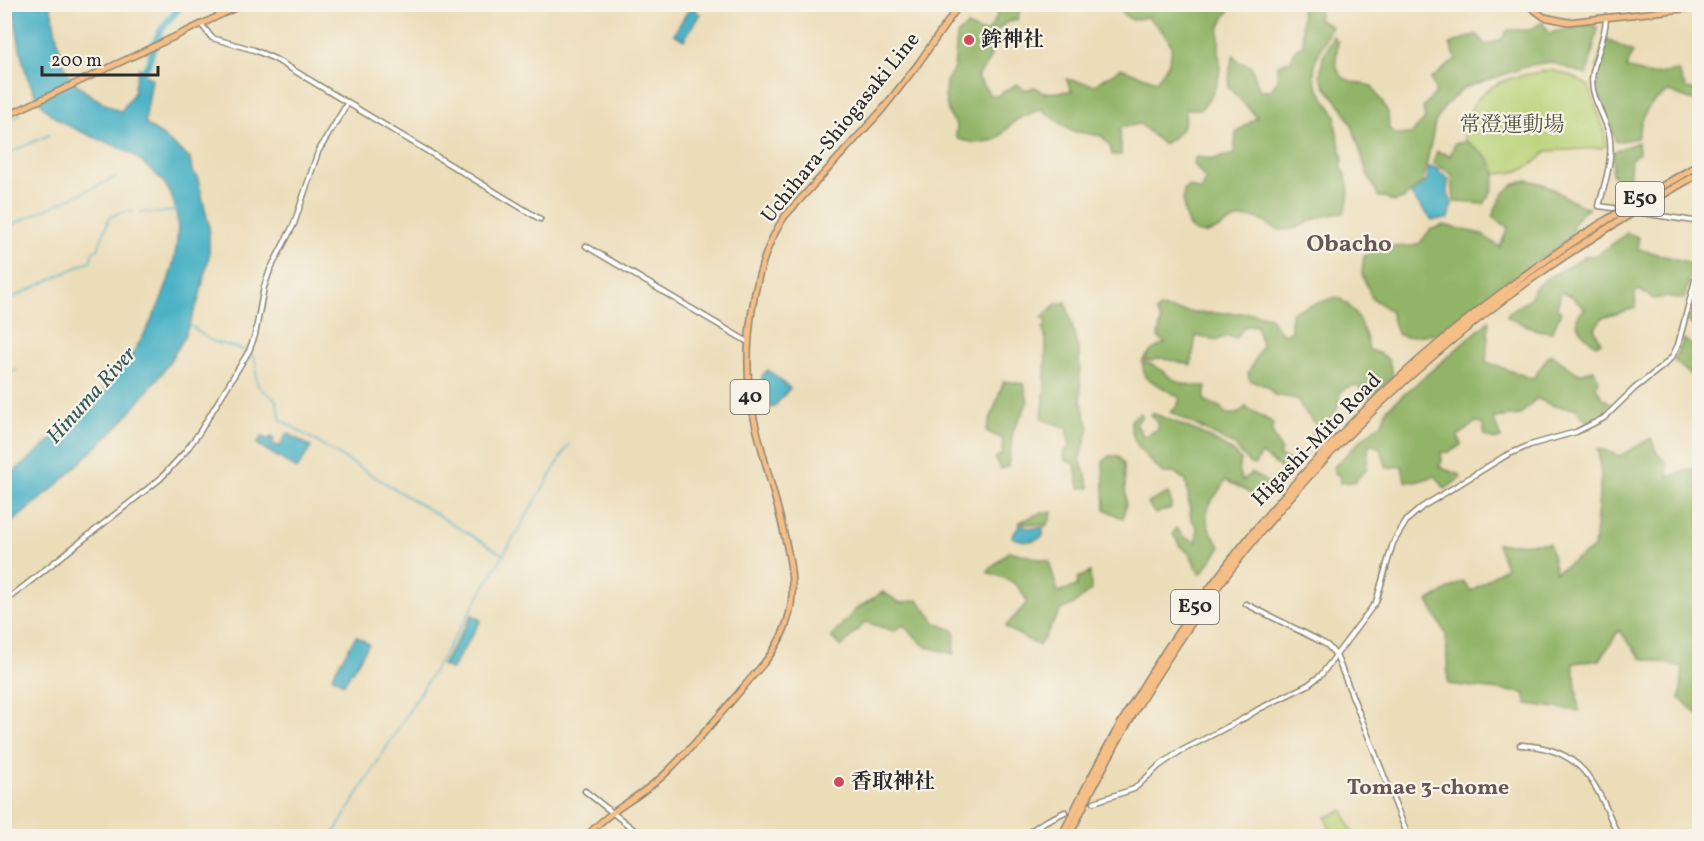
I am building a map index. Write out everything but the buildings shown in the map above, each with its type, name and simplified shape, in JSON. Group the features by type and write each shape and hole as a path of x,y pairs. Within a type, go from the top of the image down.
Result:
{"highway":[{"name":"Higashi-Mito Road","path":"1062,837 1122,722 1188,617 1261,522 1306,470 1435,345 1584,238 1700,164"},
{"name":"Higashi-Mito Road","path":"1584,238 1700,173"},
{"name":"Higashi-Mito Road","path":"1069,837 1132,716 1194,620 1242,555 1370,409"}],"main road":[{"path":"4,117 244,4"},
{"name":"Uchihara-Shiogasaki Line","path":"587,837 612,812 648,788 678,760 770,656 784,631 793,597 792,571 753,413 748,383 748,342 752,310 765,255 780,223 882,110 960,4"},
{"path":"1527,4 1539,14 1556,21 1568,22 1700,7"}],"street":[{"path":"1606,17 1593,72 1593,86 1611,147 1608,173 1599,206 1613,208"},
{"path":"201,24 212,38 254,50 275,59 540,219"},
{"path":"4,602 160,479 199,433 249,351 270,270 294,224 318,152 348,102"},
{"path":"1642,213 1700,222"},
{"path":"586,246 748,342"},
{"path":"1094,802 1134,789 1159,766 1179,752 1308,685 1321,675 1376,602 1393,543 1407,520 1422,507 1505,456 1530,445 1576,432 1604,418 1672,357 1678,345 1695,280 1700,271"},
{"path":"1246,604 1327,645 1336,655 1408,837"},
{"path":"1520,745 1550,750 1567,758 1582,769 1598,790 1618,837"},
{"path":"585,791 642,837"},
{"path":"1023,837 1044,822 1065,812"}],"green space":[{"path":"997,5 1020,7 1018,19 1006,23 995,32 990,56 977,76 990,95 997,96 1017,84 1025,90 1035,87 1043,93 1072,91 1066,79 1095,85 1121,68 1156,81 1169,62 1171,46 1168,39 1147,17 1132,20 1123,14 1120,5 1221,5 1229,12 1220,26 1220,68 1216,85 1210,98 1201,109 1186,109 1180,130 1163,144 1140,124 1120,128 1121,155 1112,155 1110,146 1102,136 1071,131 1041,109 1016,120 996,140 976,143 958,139 956,136 957,125 949,115 945,97 946,82 954,68 957,35 967,26 981,32 988,32 997,17"},
{"path":"1301,5 1321,5 1318,19 1331,26 1315,62 1314,76 1316,85 1336,116 1335,124 1343,159 1341,166 1348,189 1348,200 1344,213 1324,216 1286,230 1271,227 1260,219 1242,218 1213,231 1196,232 1187,222 1183,197 1184,189 1189,186 1201,191 1206,180 1193,163 1196,157 1214,159 1234,154 1236,133 1257,117 1228,87 1234,55 1237,61 1251,66 1260,91 1271,91 1277,81 1278,65 1291,60 1296,48 1303,45"},
{"path":"1542,22 1549,33 1590,24 1598,28 1587,75 1551,62 1531,65 1464,88 1444,107 1435,123 1423,182 1403,199 1394,202 1385,197 1379,197 1367,173 1353,128 1344,110 1325,86 1320,75 1323,57 1333,36 1338,42 1336,63 1341,75 1352,82 1372,86 1388,112 1389,129 1396,135 1411,134 1425,119 1423,107 1436,93 1431,79 1456,59 1450,44 1477,34 1485,45 1501,40 1508,30 1530,30"},
{"path":"1605,39 1633,52 1626,68 1651,75 1678,71 1686,88 1699,92 1693,101 1669,92 1661,96 1647,110 1637,138 1616,142 1598,90 1597,66"},
{"name":"常澄運動場","path":"1551,70 1571,76 1589,86 1604,130 1606,145 1602,148 1547,151 1533,164 1519,171 1485,174 1471,155 1464,140 1471,109 1478,98 1498,83"},
{"path":"1468,142 1489,159 1496,173 1492,190 1484,204 1454,202 1452,174 1433,163 1437,151 1450,156 1455,143"},
{"path":"1638,142 1639,153 1631,159 1629,181 1625,188 1612,174 1614,151"},
{"path":"1528,180 1552,188 1572,201 1589,208 1576,219 1573,236 1484,298 1441,333 1405,337 1397,334 1390,311 1372,298 1362,274 1364,256 1384,247 1413,246 1420,243 1430,230 1444,225 1481,234 1500,247 1508,227 1492,217 1504,193 1514,185"},
{"path":"1627,233 1638,237 1638,249 1687,262 1691,271 1684,299 1665,297 1654,299 1639,290 1635,293 1636,308 1602,318 1594,329 1601,342 1596,345 1582,333 1578,325 1578,315 1585,309 1571,296 1561,292 1557,308 1561,312 1552,332 1537,330 1507,317 1508,313 1530,298 1535,288 1545,279 1587,256 1597,255"},
{"path":"1697,283 1700,283 1699,330 1688,322"},
{"path":"1336,297 1354,312 1362,327 1369,350 1380,353 1386,358 1393,376 1370,397 1362,392 1358,385 1345,388 1339,395 1337,409 1332,420 1314,440 1312,438 1315,424 1301,407 1298,399 1274,395 1267,386 1250,381 1248,374 1262,345 1256,325 1244,327 1236,338 1228,336 1216,340 1196,336 1191,365 1161,358 1151,361 1143,360 1152,350 1165,343 1158,337 1161,321 1156,312 1159,308 1196,313 1252,313 1270,317 1274,325 1284,334 1291,332 1291,312"},
{"path":"1066,302 1079,353 1081,400 1089,428 1080,459 1090,488 1079,488 1075,464 1065,460 1063,452 1070,447 1067,428 1042,419 1046,339 1043,330 1047,321 1042,317 1055,305"},
{"path":"1489,321 1486,362 1533,379 1550,354 1579,374 1594,370 1599,380 1596,387 1602,397 1611,404 1600,416 1587,422 1575,408 1555,406 1537,398 1520,415 1493,418 1501,438 1494,440 1485,436 1483,425 1476,422 1458,436 1461,445 1450,452 1441,452 1442,461 1439,467 1460,475 1461,478 1445,489 1436,476 1415,482 1405,481 1402,466 1387,468 1380,448 1369,444 1366,470 1354,482 1340,483 1339,475 1333,468 1363,438 1382,423 1387,409"},
{"path":"1684,339 1697,349 1699,345 1699,383 1674,360"},
{"path":"1142,362 1157,367 1180,383 1206,386 1204,400 1220,407 1226,414 1237,414 1246,407 1273,423 1272,432 1281,450 1279,456 1288,459 1293,464 1283,470 1262,454 1254,465 1250,464 1234,445 1170,412 1177,407 1180,398 1145,377"},
{"path":"1004,381 1024,384 1028,402 1013,431 1008,467 1000,469 995,458 1002,454 1003,439 986,431"},
{"path":"1139,413 1143,415 1136,424 1144,437 1158,429 1157,422 1150,415 1152,413 1207,436 1237,455 1241,461 1238,470 1242,481 1252,473 1273,486 1264,496 1253,494 1225,480 1207,512 1207,522 1211,533 1221,547 1200,575 1190,554 1180,546 1173,534 1176,528 1185,538 1197,542 1197,527 1191,519 1186,481 1175,473 1163,473 1136,443 1131,429 1131,420"},
{"path":"1651,438 1656,451 1667,463 1668,477 1693,468 1699,473 1699,715 1680,699 1683,667 1641,658 1619,630 1600,660 1573,663 1579,711 1527,704 1524,693 1448,684 1446,635 1428,601 1463,581 1471,591 1506,567 1497,544 1549,543 1556,572 1594,548 1601,475 1598,448 1620,456"},
{"path":"1109,456 1118,456 1124,464 1126,503 1123,519 1105,509 1103,462"},
{"path":"1168,493 1171,508 1155,514 1148,503"},
{"path":"1052,512 1046,526 1020,522 1040,513"},
{"path":"1009,551 1049,561 1058,592 1077,586 1078,578 1090,572 1091,590 1074,604 1061,610 1039,646 1005,627 1027,603 1021,590 1012,582 987,572"},
{"path":"883,592 900,603 918,600 936,623 955,631 954,654 926,647 903,625 894,631 865,622 841,647 831,637 856,609"},
{"path":"1343,810 1354,836 1331,836 1326,817"}],"water":[{"path":"692,4 698,5 694,10 700,14 684,40 674,34"},
{"path":"13,5 50,5 69,76 86,92 121,112 135,91 134,86 139,68 152,79 145,122 190,159 192,171 197,176 209,225 209,256 199,299 183,340 162,373 123,421 55,487 5,528 4,480 97,398 125,365 141,339 157,310 169,279 176,248 177,218 170,192 137,158 125,150 64,123 44,107 26,72"},
{"path":"1428,167 1436,168 1449,179 1447,190 1452,204 1449,219 1432,220 1411,195 1427,181"},
{"path":"768,370 790,388 773,408 763,401 762,376"},
{"path":"287,433 311,447 297,469 257,444 262,436 268,440 271,437 274,439 272,443 279,447"},
{"path":"1020,524 1029,528 1043,528 1043,536 1028,541 1012,537"},
{"path":"472,615 481,620 451,670 442,665"},
{"path":"356,636 369,644 344,684 332,676"}],"waterway":[{"path":"140,79 161,30 183,4"},
{"path":"4,121 21,114"},
{"path":"4,155 49,135"},
{"path":"14,224 116,177"},
{"path":"140,212 160,213 177,210"},
{"path":"41,284 90,261 94,250 98,250 109,218 121,212 134,212"},
{"path":"4,229 11,225"},
{"path":"4,302 39,285"},
{"path":"189,325 212,341 237,348 251,355 256,362 256,381 262,390 276,400 281,420 502,554"},
{"path":"4,375 17,370"},
{"path":"332,836 468,615 569,444"},
{"path":"4,469 10,475"}],"place":[{"name":"鉾神社","path":"969,40"},
{"name":"香取神社","path":"839,782"}],"district":[{"name":"Obacho","path":"1349,245"},
{"name":"Tomae 3-chome","path":"1428,788"}],"water label":[{"name":"Hinuma River","path":"92,396"}]}
